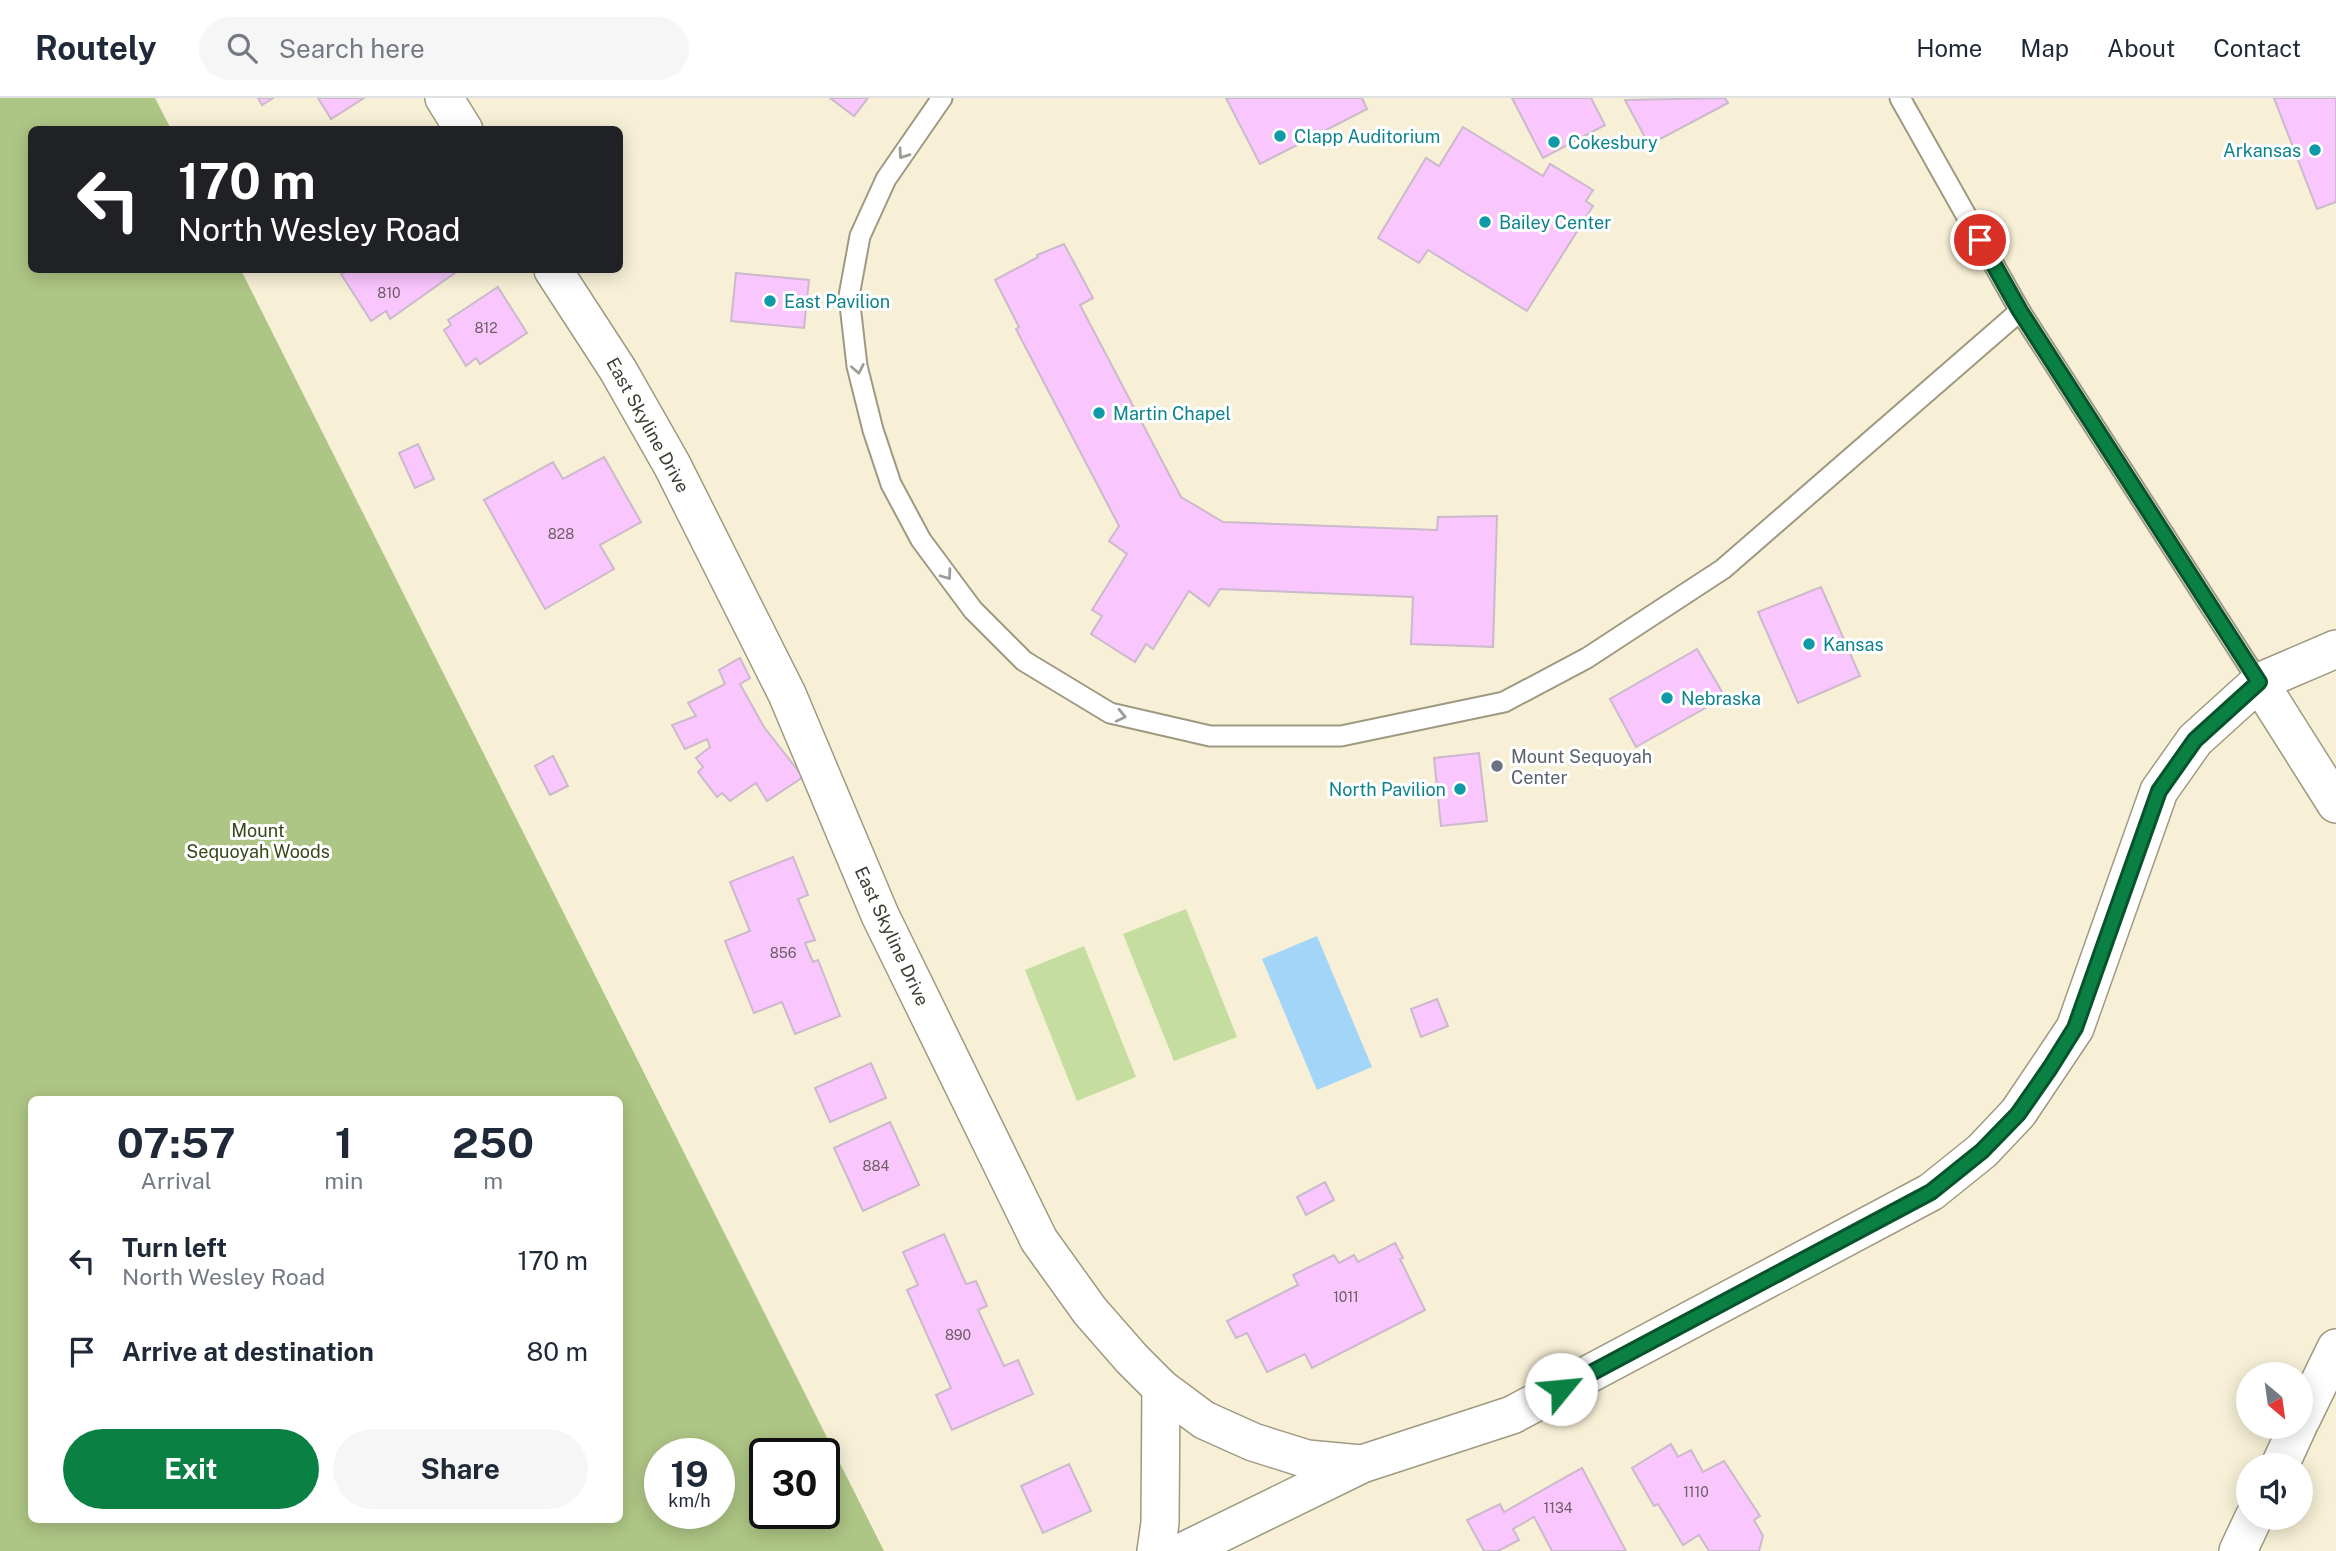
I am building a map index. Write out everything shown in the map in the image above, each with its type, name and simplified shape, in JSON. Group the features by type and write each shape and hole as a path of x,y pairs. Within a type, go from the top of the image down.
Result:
{"street":[{"path":"443,98 461,126"},
{"name":"East Skyline Drive","path":"555,273 618,370 678,477 787,694 880,915 1039,1240 1090,1311 1161,1388 1204,1420 1253,1442 1307,1459 1362,1464"},
{"path":"1184,1551 1362,1464 1512,1415 1931,1192 1982,1151 2018,1114 2075,1028 2159,791 2195,740 2259,682 2336,649"},
{"path":"2259,682 2336,804"},
{"path":"2314,1393 2336,1348"},
{"path":"1156,1551 1160,1523 1161,1388"},
{"path":"2238,1551 2248,1530"}],"lane":[{"path":"942,98 886,179 860,236 849,296 857,366 873,430 891,484 921,540 972,610 1024,662 1110,713 1210,736 1341,736 1504,702 1587,657 1723,569 2020,311"},
{"path":"1900,98 2020,311 2259,682"}],"green space":[{"name":"Mount Sequoyah Woods","path":"0,98 155,98 169,126 28,126 28,273 243,273 827,1438 749,1438 749,1529 840,1529 840,1463 884,1551 0,1551"},
{"path":"1186,909 1237,1037 1174,1061 1123,934"},
{"path":"1084,946 1136,1077 1077,1101 1025,970"}],"water":[{"path":"1317,936 1372,1067 1317,1090 1262,959"}],"building":[{"path":"258,98 273,98 262,105"},
{"path":"318,98 364,98 331,119"},
{"path":"830,98 868,98 854,116"},
{"name":"Clapp Auditorium","path":"1226,98 1362,98 1367,109 1260,164"},
{"name":"Cokesbury","path":"1512,98 1591,98 1605,125 1543,158"},
{"path":"1725,98 1728,103 1649,145 1625,100"},
{"name":"Arkansas","path":"2274,98 2336,98 2336,202 2317,209"},
{"name":"Bailey Center","path":"1463,127 1543,176 1550,164 1593,190 1586,201 1593,206 1527,311 1428,250 1419,263 1378,238 1426,158 1439,166"},
{"name":"Martin Chapel","path":"1064,244 1093,298 1080,305 1181,497 1223,522 1437,530 1438,517 1497,516 1493,647 1411,644 1413,597 1220,589 1209,606 1189,591 1153,649 1146,644 1135,662 1091,634 1102,616 1092,610 1127,554 1109,541 1119,526 1016,329 1019,327 995,280 1038,257 1037,255"},
{"path":"455,273 390,319 386,311 371,321 341,274"},
{"name":"East Pavilion","path":"736,273 809,280 804,328 731,321"},
{"path":"498,287 527,333 480,364 476,358 466,366 444,330 451,325 448,320"},
{"path":"418,444 434,479 415,488 399,453"},
{"path":"604,457 641,522 600,545 614,569 545,609 484,500 553,462 563,479"},
{"name":"Kansas","path":"1821,587 1860,676 1798,703 1758,612"},
{"name":"Nebraska","path":"1697,649 1725,697 1636,747 1610,699"},
{"path":"740,658 750,678 740,684 764,727 803,777 767,801 756,783 730,801 722,793 717,797 698,772 703,767 696,758 710,747 707,739 685,749 672,725 696,716 688,703 725,684 719,670"},
{"name":"North Pavilion","path":"1479,753 1487,821 1441,826 1434,758"},
{"path":"553,756 568,786 550,795 535,766"},
{"path":"793,857 808,895 798,899 815,940 805,943 813,962 818,960 840,1016 795,1034 782,1002 754,1013 725,941 750,931 730,882"},
{"path":"1437,999 1448,1026 1421,1037 1411,1009"},
{"path":"871,1063 886,1098 830,1122 815,1088"},
{"path":"890,1122 919,1185 863,1211 834,1148"},
{"path":"1325,1182 1334,1200 1306,1215 1297,1197"},
{"path":"944,1234 966,1284 976,1281 987,1306 978,1310 1004,1366 1018,1360 1033,1394 952,1430 936,1395 951,1388 907,1290 918,1285 903,1252"},
{"path":"1395,1243 1425,1310 1312,1368 1305,1354 1267,1372 1247,1333 1236,1338 1227,1321 1298,1285 1293,1275 1334,1255 1339,1263 1354,1255 1358,1262"},
{"path":"1671,1444 1678,1457 1691,1450 1703,1472 1724,1461 1760,1516 1754,1520 1763,1536 1759,1551 1709,1551 1699,1535 1683,1545 1658,1504 1654,1506 1632,1468"},
{"path":"1069,1464 1091,1511 1043,1533 1021,1486"},
{"path":"1582,1468 1626,1551 1552,1551 1534,1517 1513,1529 1519,1540 1498,1551 1484,1551 1467,1520 1500,1504 1504,1512"}],"place":[{"name":"Clapp Auditorium","path":"1280,136"},
{"name":"Cokesbury","path":"1554,142"},
{"name":"Arkansas","path":"2315,150"},
{"name":"Bailey Center","path":"1485,222"},
{"name":"East Pavilion","path":"770,301"},
{"name":"Martin Chapel","path":"1099,413"},
{"name":"Kansas","path":"1809,644"},
{"name":"Nebraska","path":"1667,698"},
{"name":"Mount Sequoyah Center","path":"1497,766"},
{"name":"North Pavilion","path":"1460,789"}],"route":[{"path":"1561,1389 1931,1192 1982,1151 2018,1114 2075,1028 2159,791 2195,740 2259,682 2020,311 1980,240"}]}
